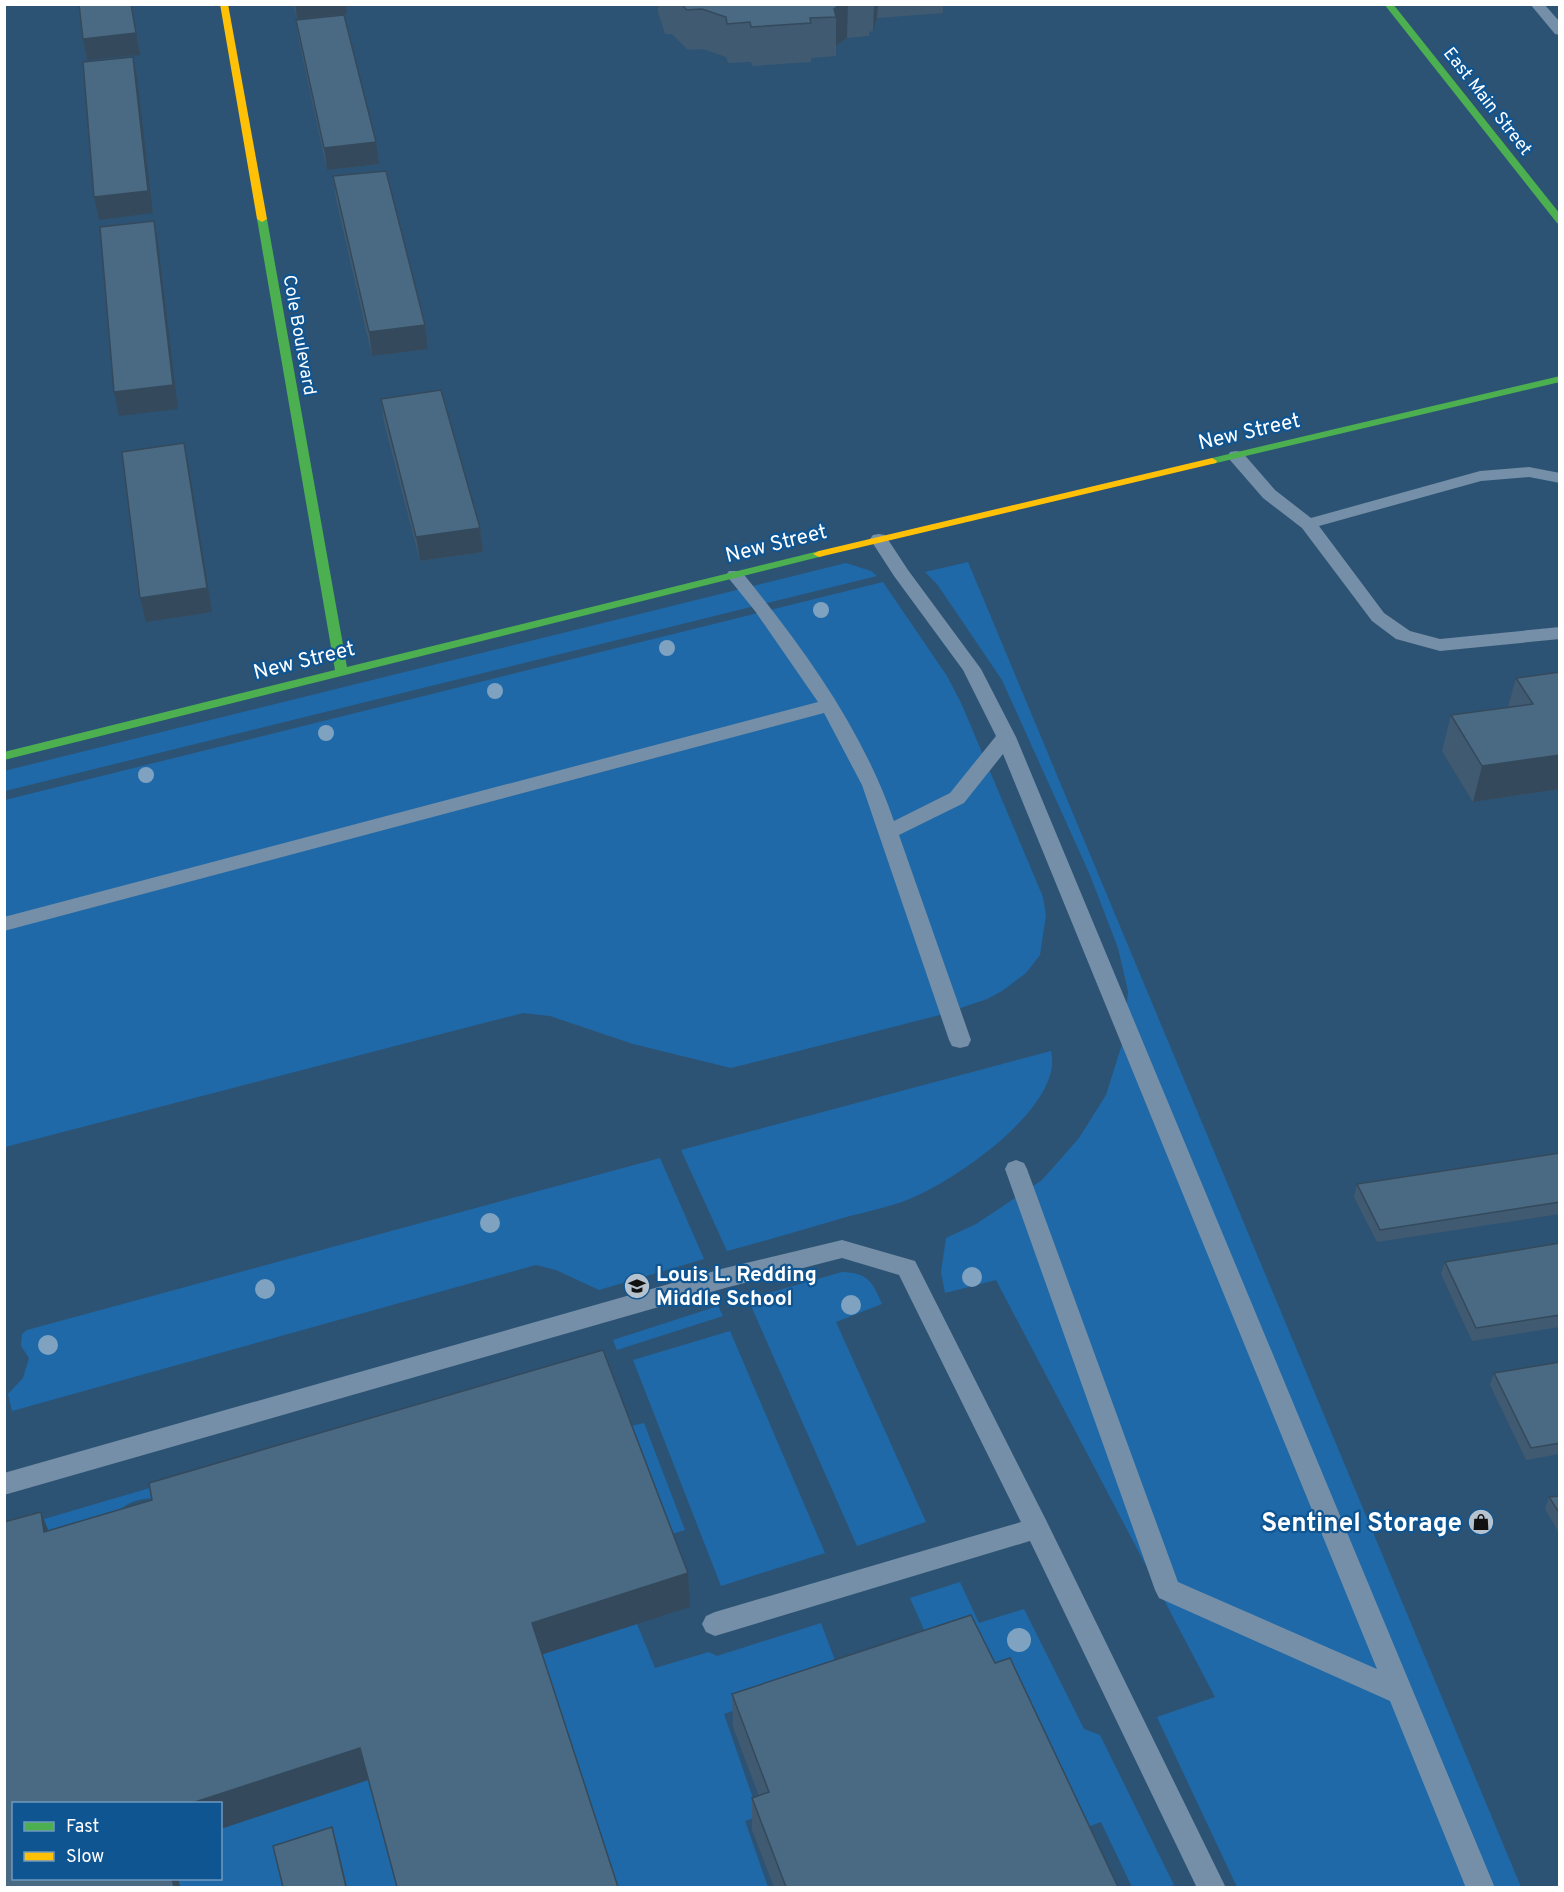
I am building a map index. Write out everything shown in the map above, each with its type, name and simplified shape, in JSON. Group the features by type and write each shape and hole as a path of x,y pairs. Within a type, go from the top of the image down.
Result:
{"street":[{"name":"Cole Boulevard","path":"224,4 342,672"},
{"name":"East Main Street","path":"1388,4 1560,221"},
{"name":"New Street","path":"4,756 879,539 1560,379"}],"lane":[{"path":"1536,4 1560,31"},
{"path":"1236,456 1269,494 1308,524 1378,617 1403,635 1440,645 1560,633"},
{"path":"1308,524 1480,476 1529,472 1560,478"},
{"path":"879,539 900,572 972,669 1005,737 1480,1887"},
{"path":"735,575 761,607 830,705 872,784 960,1040"},
{"path":"4,924 830,705"},
{"path":"890,832 957,798 1005,737"},
{"path":"1016,1169 1168,1590 1400,1692"},
{"path":"4,1484 725,1278 842,1249 907,1268 1212,1887"},
{"path":"715,1624 1037,1528"}],"shaded area":[{"path":"968,562 1521,1887 1237,1887 1157,1717 1215,1697 996,1280 945,1293 941,1272 946,1238 976,1224 1042,1180 1079,1138 1106,1095 1123,1041 1128,991 1118,948 1090,875 1002,680 937,584 925,572"},
{"path":"846,563 871,571 877,576 5,791 4,771"},
{"path":"883,582 947,676 962,705 1043,897 1046,915 1040,955 1026,973 1002,991 987,999 940,1015 731,1068 633,1044 550,1016 523,1013 5,1147 5,800"},
{"path":"1051,1051 1051,1073 1041,1096 1001,1140 950,1177 927,1191 886,1207 727,1251 681,1150"},
{"path":"660,1158 704,1259 599,1290 556,1270 536,1265 12,1411 8,1394 23,1378 29,1358 21,1346 22,1334 27,1330"},
{"path":"842,1272 858,1274 868,1280 882,1304 836,1322 926,1522 857,1546 748,1299"},
{"path":"718,1306 723,1316 617,1350 613,1340"},
{"path":"730,1331 825,1553 721,1586 633,1360"},
{"path":"644,1423 685,1530 668,1535 627,1427"},
{"path":"177,1480 158,1498 142,1499 125,1506 110,1522 36,1536 34,1522"},
{"path":"960,1582 979,1623 1024,1609 1084,1729 1100,1735 1174,1885 1132,1887 1101,1822 1079,1830 933,1650 910,1598"},
{"path":"821,1623 840,1674 724,1714 759,1816 745,1821 768,1887 613,1887 537,1656 637,1624 655,1668 709,1652 717,1656"},
{"path":"368,1780 397,1887 180,1888 178,1880 222,1880 222,1829"}],"building":[{"path":"79,4 131,4 136,33 83,39"},
{"path":"681,4 840,4 834,9 836,17 810,18 811,23 751,27 750,22 727,24 726,17 702,9 687,10"},
{"path":"344,15 376,142 324,148 296,20"},
{"path":"133,57 148,191 94,197 83,62"},
{"path":"386,171 425,325 369,332 333,176"},
{"path":"154,221 173,385 114,392 100,227"},
{"path":"441,390 480,528 416,537 381,399"},
{"path":"184,443 207,588 140,598 122,452"},
{"path":"1560,672 1560,755 1482,766 1451,715 1533,704 1516,678"},
{"path":"1560,1153 1560,1202 1380,1230 1357,1184"},
{"path":"1560,1243 1560,1315 1476,1328 1445,1262"},
{"path":"603,1350 688,1573 532,1623 618,1887 397,1887 360,1748 195,1802 12,1802 12,1880 172,1880 174,1887 4,1887 4,1522 41,1512 44,1532 152,1500 149,1483"},
{"path":"1560,1362 1560,1443 1531,1448 1494,1373"},
{"path":"1560,1496 1560,1514 1549,1497"},
{"path":"971,1615 995,1663 1010,1658 1118,1887 786,1887 752,1798 769,1792 732,1694"},
{"path":"332,1827 346,1887 283,1887 273,1846"}],"traffic: fast":[{"path":"1388,4 1560,221"},
{"path":"262,219 342,673"},
{"path":"1212,461 1560,379"},
{"path":"4,756 819,554"}],"traffic: slow":[{"path":"224,4 262,219"},
{"path":"819,554 1212,461"}],"place":[{"name":"Louis L. Redding Middle School","path":"637,1286"},
{"name":"Sentinel Storage","path":"1481,1522"}]}
